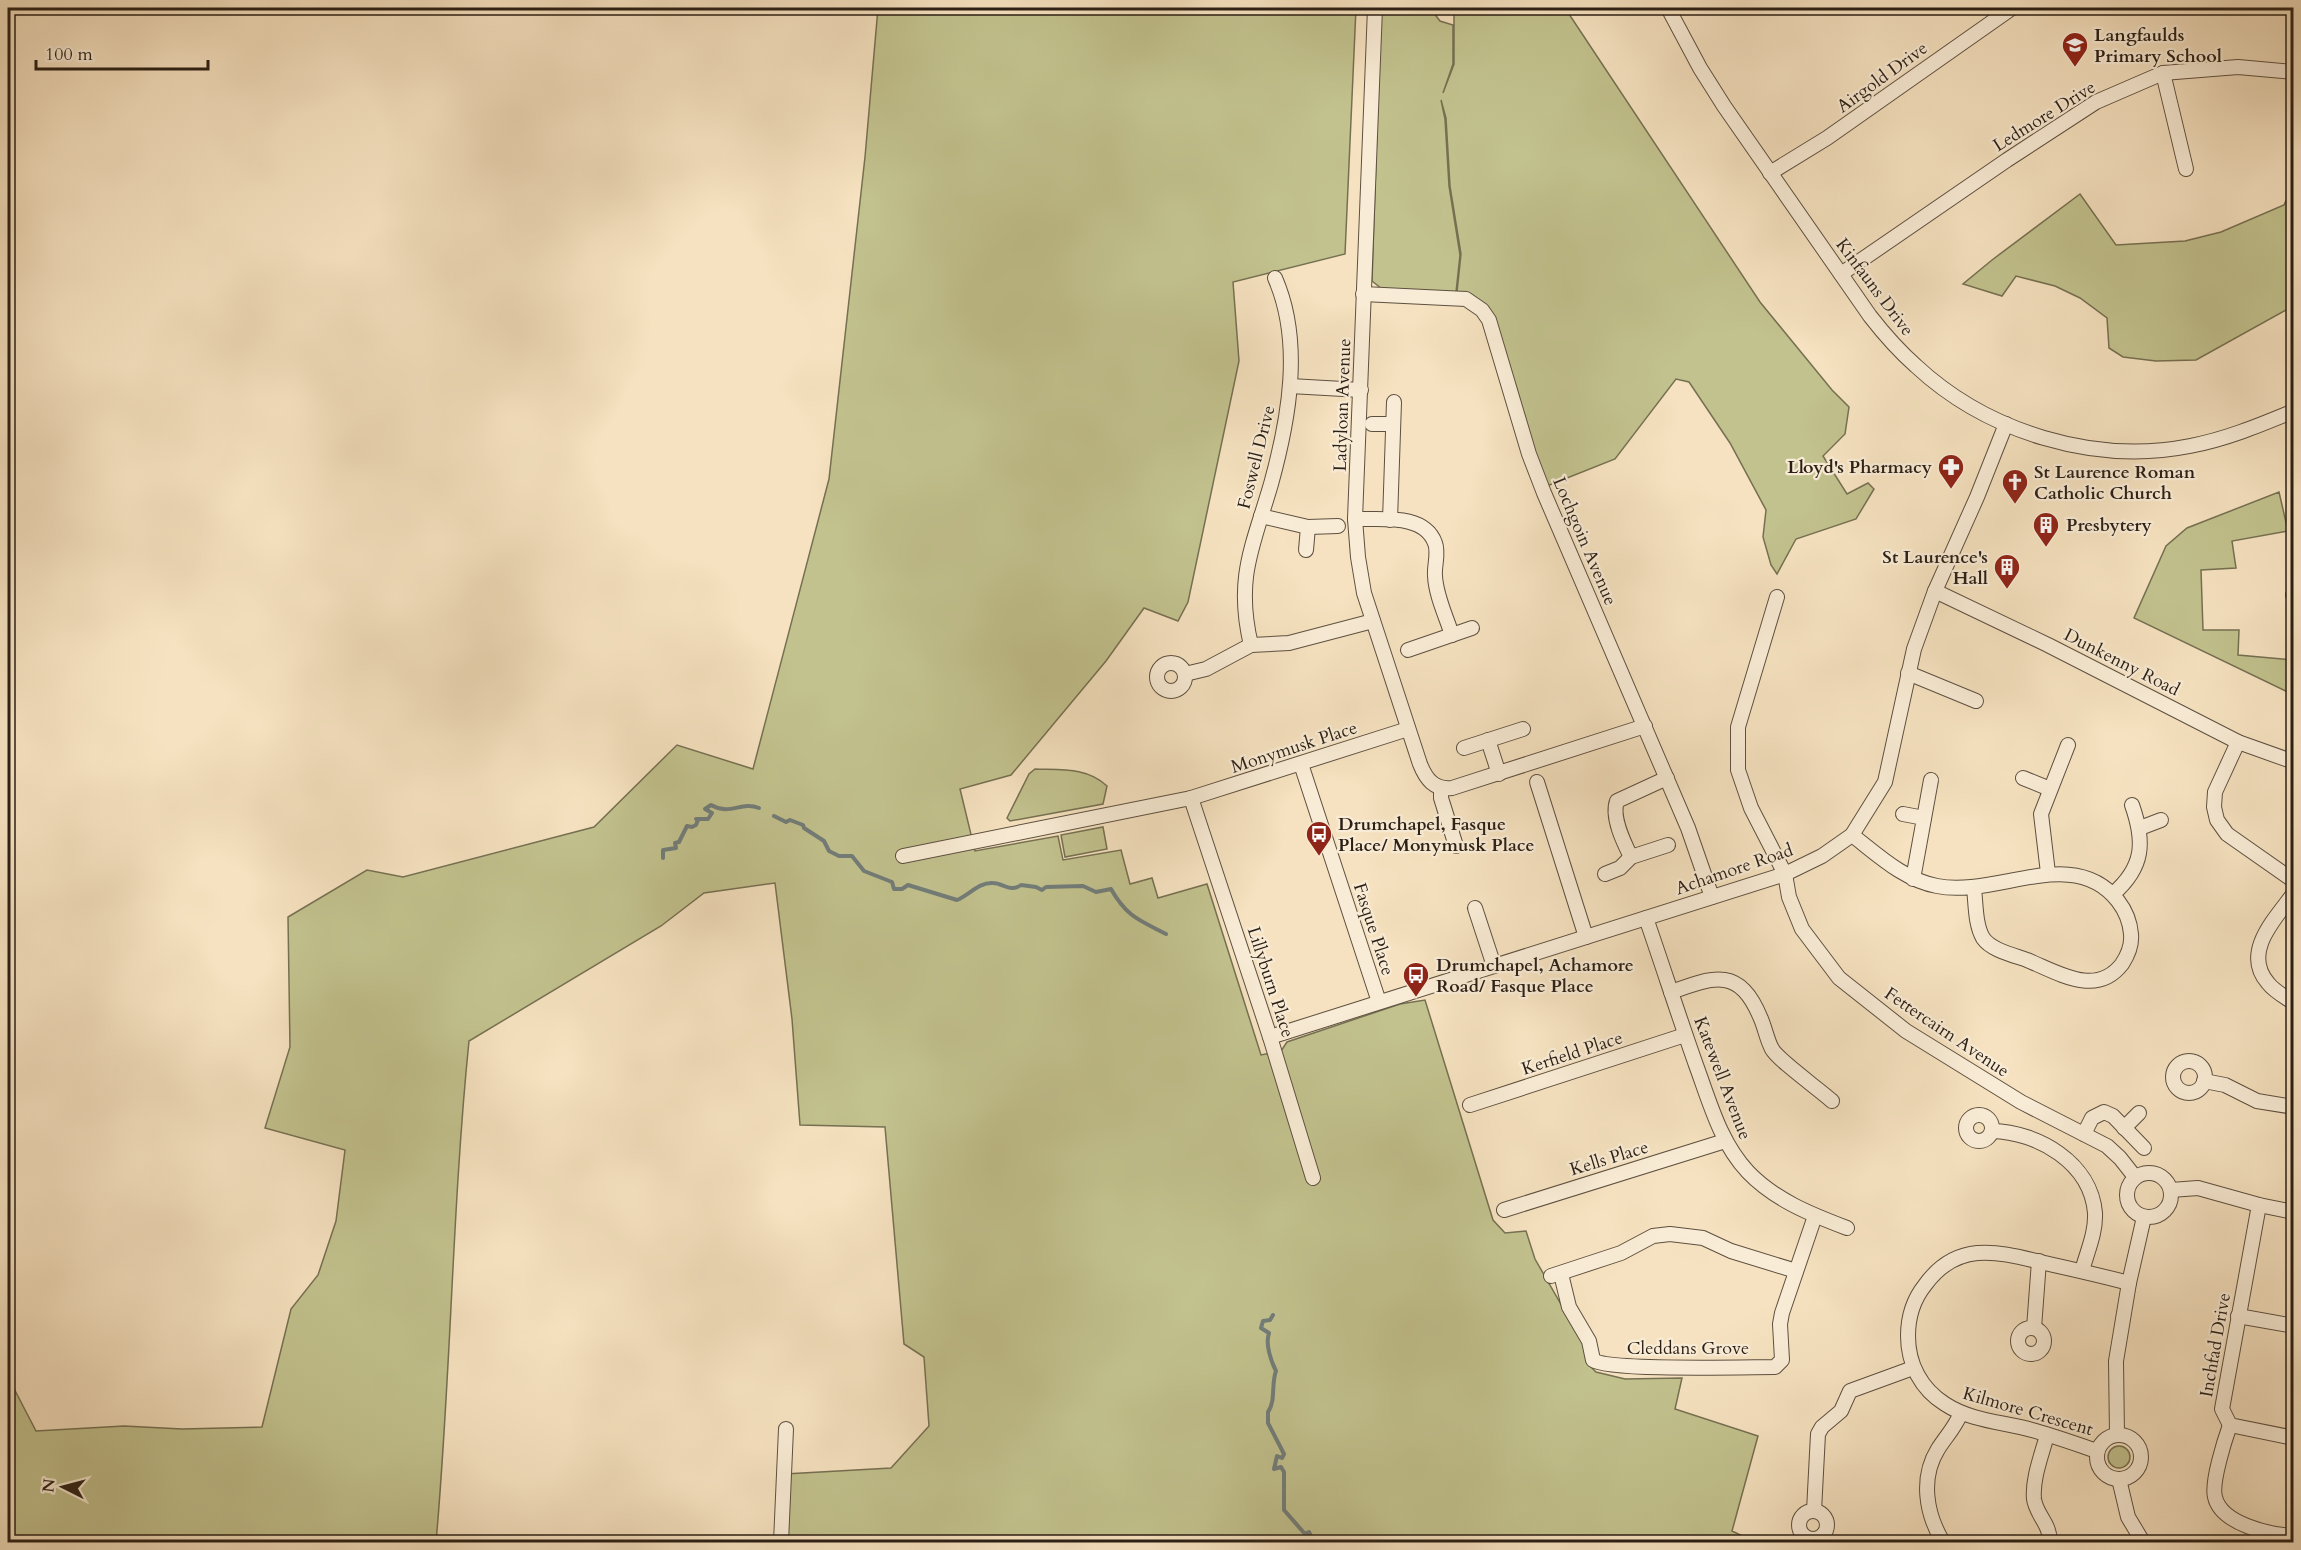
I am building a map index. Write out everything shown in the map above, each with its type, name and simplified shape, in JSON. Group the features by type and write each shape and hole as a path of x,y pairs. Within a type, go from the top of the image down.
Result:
{"street":[{"name":"Ladyloan Avenue","path":"1375,8 1355,519 1359,571 1373,621 1424,775 1439,788"},
{"name":"Kinfauns Drive","path":"1668,8 1700,68 1770,173 1892,343 1917,367 1966,403 2006,424 2039,437 2102,450 2146,451 2192,446 2231,436 2294,411"},
{"name":"Airgold Drive","path":"1770,173 1827,138 2012,8"},
{"name":"Ledmore Drive","path":"1841,274 2096,102 2163,73 2238,68 2294,72"},
{"path":"2163,73 2186,169"},
{"name":"Foswell Drive","path":"1251,645 1244,612 1245,580 1253,538 1279,452 1290,386 1286,306 1275,278"},
{"name":"Lochgoin Avenue","path":"1364,294 1466,299 1482,310 1489,320 1544,493 1688,828 1712,897"},
{"path":"1290,386 1360,390"},
{"path":"1390,520 1394,402"},
{"path":"1372,424 1393,424"},
{"name":"Achamore Road","path":"1270,1037 1785,874 1822,855 1852,835 1885,782 1908,673 1935,591 1977,497 2006,424"},
{"path":"1261,516 1308,527 1338,526"},
{"path":"1355,519 1406,521 1428,531 1436,544 1436,584 1452,635"},
{"path":"1306,550 1308,527"},
{"name":"Dunkenny Road","path":"1935,591 2238,742 2294,762"},
{"name":"Fettercairn Avenue","path":"1777,597 1738,727 1738,770 1751,808 1785,874 1789,897 1802,929 1839,978 1906,1031 2021,1102 2107,1146 2135,1177"},
{"path":"1185,674 1206,669 1251,645 1289,643 1373,621"},
{"path":"1408,650 1472,628"},
{"path":"1908,673 1976,701"},
{"path":"1456,846 1439,788 1459,787 1645,726"},
{"name":"Monymusk Place","path":"903,856 1191,798 1408,729"},
{"path":"1464,748 1523,729"},
{"path":"1488,740 1498,774"},
{"path":"2238,742 2215,792 2214,807 2217,820 2227,834 2294,881"},
{"path":"2048,873 2040,820 2068,745"},
{"name":"Fasque Place","path":"1301,764 1379,1002"},
{"path":"1632,857 1624,844 1615,810 1617,801 1667,778"},
{"path":"2023,778 2050,789"},
{"path":"1912,879 1931,780"},
{"path":"1537,782 1586,937"},
{"name":"Lillyburn Place","path":"1191,798 1270,1037 1313,1178"},
{"path":"2113,894 2126,883 2136,864 2141,843 2140,828 2132,804"},
{"path":"1904,814 1924,818"},
{"path":"2140,828 2161,820"},
{"path":"1852,835 1912,879 1938,887 1974,889 2048,873 2087,878 2113,894 2128,917 2131,935 2128,952 2117,969 2108,976 2086,982 2001,951 1985,941 1978,927 1974,889"},
{"path":"1605,874 1620,868 1632,857 1668,845"},
{"path":"2294,893 2261,941 2258,958 2267,983 2294,1003"},
{"path":"1475,908 1494,966"},
{"name":"Katewell Avenue","path":"1646,918 1685,1035 1725,1141 1749,1173 1788,1204 1847,1228"},
{"path":"1671,992 1706,980 1730,980 1748,993 1760,1016 1773,1051 1832,1101"},
{"name":"Kerfield Place","path":"1470,1105 1685,1035"},
{"path":"2204,1081 2225,1085 2257,1101 2294,1107"},
{"path":"2084,1134 2092,1118 2100,1113 2113,1116 2144,1148"},
{"path":"2124,1128 2139,1113"},
{"path":"1992,1131 2018,1133 2040,1142 2066,1160 2086,1180 2093,1201 2094,1226 2082,1271"},
{"name":"Kells Place","path":"1504,1210 1725,1141"},
{"path":"2142,1174 2157,1174 2168,1183 2171,1198 2164,1211 2151,1217 2144,1217 2132,1209 2127,1189 2135,1177 2142,1174"},
{"path":"2170,1190 2198,1188 2259,1206 2294,1212"},
{"name":"Inchfad Drive","path":"2230,1425 2223,1414 2222,1403 2259,1206"},
{"name":"Cleddans Grove","path":"1796,1271 1731,1251 1703,1238 1670,1234 1653,1236 1621,1253 1556,1275 1569,1307 1589,1341 1593,1360 1598,1364 1629,1367 1775,1367 1782,1360 1780,1324 1782,1313 1815,1216"},
{"path":"2117,1435 2116,1361 2129,1283 2144,1217"},
{"name":"Kilmore Crescent","path":"2097,1450 1961,1413 1934,1396 1925,1387 1914,1368 1908,1341 1910,1314 1921,1290 1939,1269 1963,1256 1985,1252 2007,1253 2129,1283"},
{"path":"2034,1328 2039,1261"},
{"path":"2238,1316 2294,1326"},
{"path":"1814,1511 1817,1439 1822,1427 1841,1411 1848,1395 1853,1390 1914,1368"},
{"path":"1943,1542 1935,1527 1926,1486 1937,1450 1954,1429 1961,1413"},
{"path":"2294,1438 2230,1425 2224,1440 2214,1491 2218,1506 2226,1514 2253,1528 2294,1536"},
{"path":"781,1542 786,1429"},
{"path":"2046,1435 2034,1499 2048,1530 2049,1542"},
{"path":"2117,1435 2132,1439 2140,1452 2138,1467 2133,1474 2119,1479 2106,1475 2101,1470 2096,1457 2097,1450 2103,1441 2117,1435"},
{"path":"2119,1479 2128,1517 2143,1542"}],"green space":[{"path":"878,8 1356,8 1345,254 1233,282 1239,361 1188,602 1178,621 1144,608 1106,661 1011,775 960,789 975,851 1058,836 1063,860 1121,850 1130,884 1152,878 1158,898 1207,884 1261,1055 1281,1051 1287,1042 1400,1004 1425,1000 1493,1220 1505,1233 1526,1231 1535,1259 1586,1348 1588,1364 1596,1372 1625,1379 1682,1378 1675,1409 1758,1436 1732,1531 1755,1542 782,1542 785,1474 891,1468 929,1426 924,1357 904,1344 885,1127 800,1125 792,1019 775,883 704,893 661,926 469,1041 463,1104 436,1542 8,1542 8,1377 36,1431 124,1426 182,1429 262,1427 291,1309 318,1275 336,1221 345,1150 265,1128 290,1047 288,917 367,870 403,877 594,827 677,745 753,769 829,479 865,157"},
{"path":"1381,8 1430,8 1440,21 1453,25 1453,64 1443,93 1454,64 1454,8 1565,8 1760,302 1832,390 1849,407 1845,434 1823,456 1847,494 1868,483 1874,489 1856,519 1796,539 1777,574 1771,565 1763,537 1766,510 1730,443 1689,382 1676,379 1615,459 1547,486 1493,314 1477,299 1457,292 1461,254 1450,186 1446,118 1441,100 1445,119 1449,186 1460,255 1456,292 1382,289 1372,281"},
{"path":"2293,148 2293,306 2196,360 2156,361 2123,357 2109,348 2107,318 2080,298 2055,286 2016,276 2002,296 1963,284 2080,194 2116,245 2185,241 2221,232 2284,205 2288,196"},
{"path":"2279,492 2288,531 2232,541 2236,568 2201,570 2203,630 2239,630 2238,655 2293,660 2292,694 2134,618 2166,546 2187,528"},
{"path":"1035,769 1064,770 1091,775 1107,786 1103,804 1010,821 1007,818 1029,774"},
{"path":"1103,827 1107,849 1065,857 1061,835"},
{"path":"2115,1446 2123,1446 2130,1453 2130,1461 2123,1468 2115,1468 2108,1461 2108,1453"}],"waterway":[{"path":"663,858 663,850 676,848 675,843 679,842 687,826 696,825 698,820 696,819 708,819 712,813 705,809 711,805 724,809 747,806 759,808"},
{"path":"774,816 786,822 790,820 803,825 824,841 829,851 839,856 852,856 864,871 892,882 894,889 902,889 908,885 957,900 988,883 997,883 1010,888 1021,885 1042,890 1046,887 1083,886 1096,892 1111,889 1128,912 1166,934"},
{"path":"1273,1315 1270,1320 1263,1321 1261,1328 1269,1333 1268,1347 1276,1371 1268,1423 1284,1454 1282,1458 1277,1456 1274,1469 1281,1467 1284,1472 1284,1510 1305,1534 1309,1532 1314,1542"}],"place":[{"name":"Langfaulds Primary School","path":"2075,68"},
{"name":"Lloyd's Pharmacy","path":"1951,490"},
{"name":"St Laurence Roman Catholic Church","path":"2015,505"},
{"name":"Presbytery","path":"2046,548"},
{"name":"St Laurence's Hall","path":"2007,590"},
{"name":"Drumchapel, Fasque Place/ Monymusk Place","path":"1319,857"},
{"name":"Drumchapel, Achamore Road/ Fasque Place","path":"1416,998"}]}
